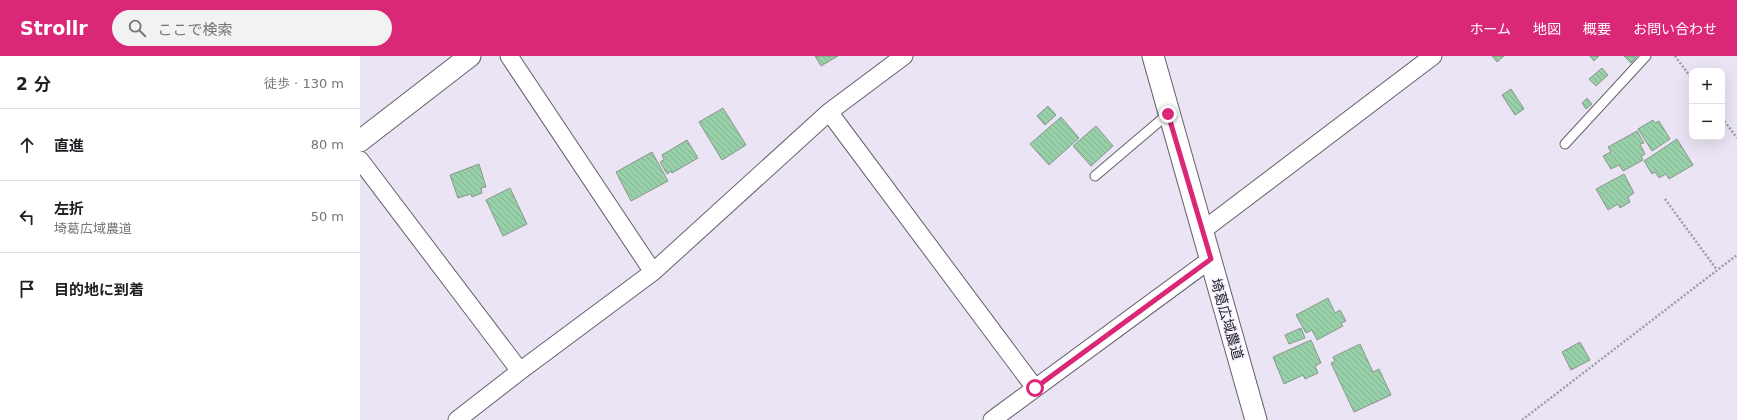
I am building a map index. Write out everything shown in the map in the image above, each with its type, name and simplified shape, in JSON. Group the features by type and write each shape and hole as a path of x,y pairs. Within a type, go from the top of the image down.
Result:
{"street":[{"path":"360,141 470,56"},
{"path":"509,56 653,272"},
{"path":"457,420 653,272 829,112 904,56"},
{"name":"埼葛広域農道","path":"1152,56 1256,420"},
{"path":"1202,231 1433,56"},
{"path":"829,112 1035,388"},
{"path":"360,160 520,371"},
{"path":"992,420 1211,259"}],"lane":[{"path":"1565,144 1646,56"},
{"path":"1095,176 1168,114"}],"path":[{"path":"1675,56 1689,75"},
{"path":"1725,122 1737,138"},
{"path":"1665,199 1716,270"},
{"path":"1522,420 1737,255"}],"building":[{"path":"815,56 838,56 821,66"},
{"path":"1492,56 1504,56 1497,62"},
{"path":"1590,56 1599,56 1594,61"},
{"path":"1624,56 1637,56 1631,63"},
{"path":"1602,68 1608,75 1596,86 1589,79"},
{"path":"1511,89 1524,109 1515,115 1502,95"},
{"path":"1587,98 1592,104 1586,109 1582,103"},
{"path":"1048,106 1056,115 1045,125 1037,116"},
{"path":"723,108 746,145 722,160 699,122"},
{"path":"1061,117 1079,138 1049,165 1030,144"},
{"path":"1653,120 1655,123 1659,121 1670,139 1652,151 1638,129"},
{"path":"1096,126 1113,146 1091,166 1073,146"},
{"path":"1637,131 1644,143 1640,144 1645,154 1641,156 1643,160 1623,171 1619,165 1611,169 1603,156 1611,152 1608,147"},
{"path":"1677,139 1693,165 1669,179 1666,174 1659,178 1655,172 1652,174 1644,161"},
{"path":"687,140 698,158 672,173 671,171 667,174 660,162 664,160 662,155"},
{"path":"652,152 668,181 631,201 616,172"},
{"path":"479,164 486,187 481,188 482,193 472,197 471,194 458,198 450,175"},
{"path":"1624,174 1634,193 1628,197 1630,202 1620,208 1618,204 1608,210 1596,189"},
{"path":"510,188 527,224 503,236 486,200"},
{"path":"1328,298 1335,313 1340,310 1346,321 1341,323 1343,326 1317,340 1312,330 1306,333 1296,315"},
{"path":"1301,328 1305,338 1289,344 1285,335"},
{"path":"1311,340 1321,363 1315,366 1318,373 1305,379 1303,375 1284,384 1273,357"},
{"path":"1580,342 1590,360 1571,370 1562,352"},
{"path":"1360,344 1373,372 1379,369 1391,395 1354,412 1331,363 1335,361 1333,357"}],"route":[{"path":"1035,388 1211,259 1168,114"}]}
